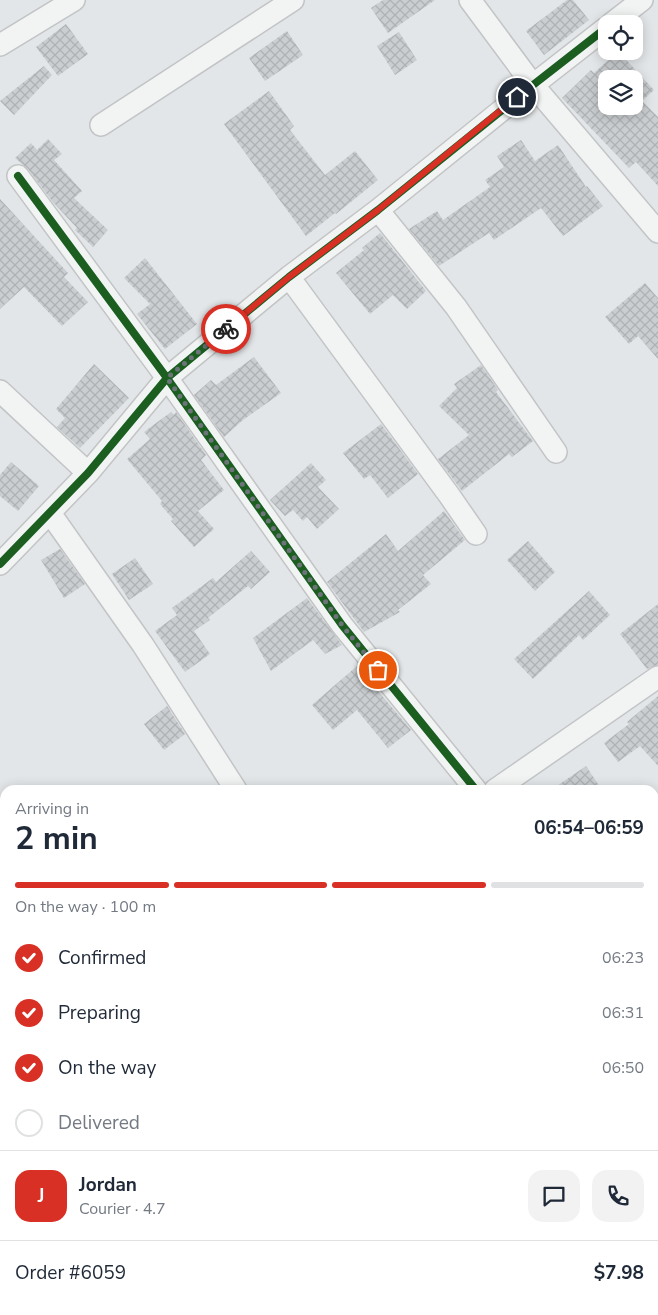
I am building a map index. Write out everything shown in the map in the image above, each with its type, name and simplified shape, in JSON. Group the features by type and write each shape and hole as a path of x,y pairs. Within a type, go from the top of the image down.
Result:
{"street":[{"path":"0,45 74,0"},
{"path":"101,126 293,0"},
{"path":"470,0 533,85 658,232"},
{"path":"623,15 642,0"},
{"path":"0,564 88,473 167,378 289,277 378,210 598,34"},
{"path":"18,176 167,378 342,625 472,785"},
{"path":"378,210 456,307 556,452"},
{"path":"289,277 444,487 476,534"},
{"path":"0,391 88,473"},
{"path":"50,512 143,645 233,785"},
{"path":"501,785 657,679"}],"building":[{"path":"383,0 435,0 388,33 371,8"},
{"path":"567,0 573,0 589,20 544,55 526,31"},
{"path":"66,24 88,54 58,76 36,47"},
{"path":"287,31 303,55 265,81 249,58"},
{"path":"399,32 417,60 395,75 377,46"},
{"path":"608,60 626,60 636,70 598,70 598,115 643,115 643,102 658,117 658,186 636,162 629,168 562,98 591,70 594,73"},
{"path":"44,66 52,75 14,115 0,101"},
{"path":"643,78 654,90 643,100"},
{"path":"269,91 294,126 290,130 325,175 355,151 378,180 306,236 224,124"},
{"path":"48,139 62,154 54,160 82,191 74,198 108,230 93,247 75,230 77,228 52,201 28,169 15,158 31,143 37,150"},
{"path":"521,140 535,161 558,145 586,187 603,206 563,236 541,208 494,240 489,233 439,266 409,229 437,211 443,220 490,187 485,180 504,167 497,156"},
{"path":"0,199 68,273 64,277 88,302 62,326 24,287 0,309"},
{"path":"380,233 426,291 407,309 393,295 370,314 336,273 364,250 362,248"},
{"path":"145,258 197,324 165,349 137,314 150,304 124,278"},
{"path":"645,283 658,298 658,359 638,336 629,344 605,317"},
{"path":"254,357 281,393 243,420 224,437 194,395 211,380 216,385"},
{"path":"94,364 129,398 80,448 57,427 65,418 56,409"},
{"path":"481,365 498,390 496,392 533,441 512,457 509,454 462,491 438,459 469,435 439,406 457,388 454,384"},
{"path":"171,412 174,415 176,412 206,455 201,460 224,490 198,511 214,529 194,547 171,521 173,519 160,504 162,501 127,459 150,439 144,432"},
{"path":"381,424 418,474 388,498 370,475 364,479 343,453"},
{"path":"11,462 39,486 18,511 0,496 0,475"},
{"path":"311,463 326,480 318,487 339,509 317,529 307,517 303,521 293,510 285,516 270,500"},
{"path":"444,511 465,540 423,575 431,584 398,610 400,612 364,632 327,582 386,534 398,551"},
{"path":"528,541 555,572 535,591 507,560"},
{"path":"60,549 85,584 64,598 41,560"},
{"path":"251,551 270,572 251,589 248,586 208,618 210,620 194,631 210,654 185,672 155,631 177,615 172,608 213,578 216,582"},
{"path":"135,558 153,584 129,600 112,574"},
{"path":"589,591 610,615 583,640 579,635 533,679 514,659"},
{"path":"307,598 342,645 325,654 313,640 271,671 253,638"},
{"path":"658,604 658,665 647,669 620,634"},
{"path":"357,666 411,730 388,748 357,710 333,730 312,705"},
{"path":"658,696 658,766 640,746 618,762 604,743 629,724 627,722"},
{"path":"167,706 185,734 164,750 144,724"},
{"path":"586,766 599,785 558,785"}],"cycle path":[{"path":"0,564 88,473 167,378 289,277 378,210 598,34"},
{"path":"18,176 167,378 342,625 472,785"}],"way so far":[{"path":"226,329 167,378 342,625 378,670"}],"route":[{"path":"226,329 289,277 378,210 517,97"}]}
